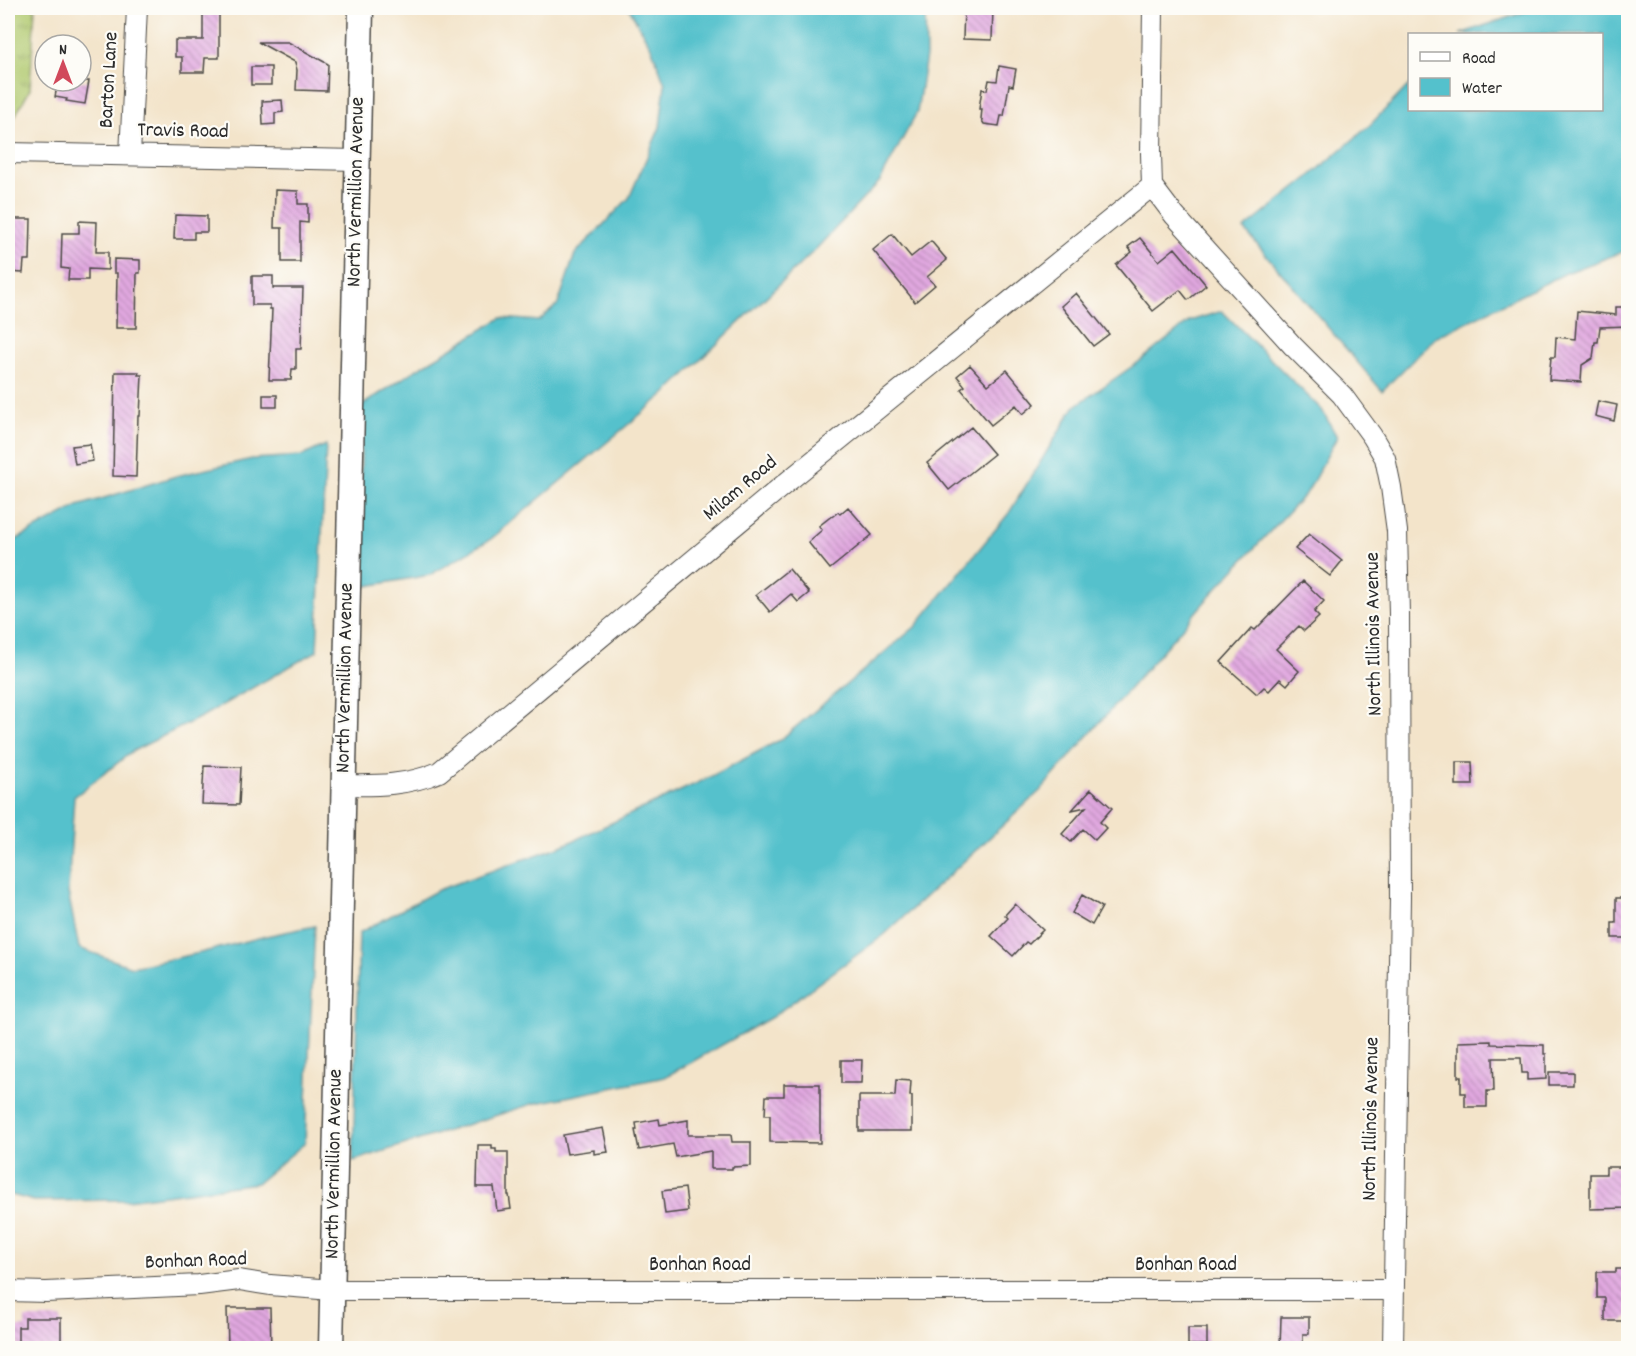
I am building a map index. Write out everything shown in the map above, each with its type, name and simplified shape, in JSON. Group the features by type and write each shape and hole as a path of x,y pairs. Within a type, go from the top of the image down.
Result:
{"street":[{"name":"Barton Lane","path":"130,155 137,8"},
{"name":"North Vermillion Avenue","path":"331,1348 361,8"},
{"path":"1152,186 1153,8"},
{"name":"Travis Road","path":"8,153 358,160"},
{"name":"Milam Road","path":"344,785 413,782 439,772 781,487 1152,186"},
{"name":"North Illinois Avenue","path":"1152,186 1174,215 1293,346 1342,395 1372,436 1385,459 1397,531 1399,614 1400,898 1393,1348"},
{"name":"Bonhan Road","path":"8,1291 46,1292 199,1286 239,1280 270,1286 333,1290 1394,1290"}],"green space":[{"path":"8,8 35,8 30,89 8,129"}],"water":[{"path":"629,8 925,8 926,56 917,112 880,181 816,249 666,393 491,539 430,575 361,587 361,406 501,318 539,321 558,304 575,254 629,198 660,127 665,84 652,49"},
{"path":"1536,8 1628,8 1628,250 1566,273 1436,337 1382,391 1244,229 1370,125 1408,86 1408,111 1603,111 1603,33 1463,33"},
{"path":"1222,311 1322,410 1337,437 1308,491 1216,589 1040,791 884,935 772,1017 665,1077 532,1104 353,1161 359,933 438,890 564,845 708,778 780,740 915,627 1009,513 1074,407 1140,361 1190,321"},
{"path":"326,445 317,651 203,716 133,751 74,797 68,892 79,948 132,967 315,926 305,1143 257,1183 127,1200 34,1201 8,1194 8,544 78,506 176,476 252,459 302,456"}],"building":[{"path":"964,8 993,8 992,40 963,39"},
{"path":"203,14 219,14 219,58 205,58 204,72 182,72 182,57 175,57 175,40 203,40"},
{"path":"258,42 288,42 328,64 327,91 296,90 295,62"},
{"path":"999,66 1016,69 1013,86 1009,85 1004,116 1001,116 999,126 984,124 981,119 982,109 979,109 982,89 987,90 989,80 997,81"},
{"path":"251,67 271,67 271,85 251,85"},
{"path":"56,93 87,93 85,104 55,97"},
{"path":"282,100 283,112 275,113 275,124 263,125 262,101"},
{"path":"275,190 298,191 298,204 308,204 308,223 300,222 300,262 282,262 282,228 274,228"},
{"path":"175,215 207,216 207,232 194,232 194,239 174,239"},
{"path":"8,219 31,219 30,260 24,260 23,273 8,272"},
{"path":"79,221 97,222 96,252 108,252 108,270 88,269 88,280 68,280 69,269 61,268 62,233 79,233"},
{"path":"892,234 911,257 931,241 947,260 927,277 935,285 915,302 873,250"},
{"path":"1140,238 1159,261 1175,248 1206,285 1188,300 1180,290 1153,311 1116,265 1132,252 1128,247"},
{"path":"114,259 140,260 140,273 137,273 136,328 116,328 117,273 114,273"},
{"path":"252,276 273,276 273,288 303,288 301,349 296,349 296,369 292,369 291,380 269,380 272,309 270,305 252,305"},
{"path":"1076,293 1109,334 1093,346 1061,306"},
{"path":"1616,307 1629,307 1629,326 1600,327 1593,358 1582,365 1581,382 1549,380 1551,357 1555,357 1556,337 1575,339 1577,311 1616,315"},
{"path":"970,365 988,385 1007,370 1035,404 1023,414 1016,405 991,425 961,389 965,386 957,376"},
{"path":"115,372 139,372 138,375 142,375 136,477 113,476"},
{"path":"263,395 277,395 277,407 263,407"},
{"path":"1598,401 1617,405 1614,421 1595,416"},
{"path":"971,427 994,454 949,490 927,463"},
{"path":"90,444 93,461 75,464 72,446"},
{"path":"848,507 872,535 830,569 808,542 822,530 819,526"},
{"path":"1309,534 1342,561 1330,576 1295,549"},
{"path":"789,569 809,593 798,602 791,594 770,612 756,595"},
{"path":"1303,581 1324,601 1314,612 1319,617 1304,631 1299,626 1276,649 1299,671 1287,685 1280,679 1269,691 1264,687 1257,694 1221,662 1252,628 1255,630"},
{"path":"1456,762 1472,762 1473,785 1456,785"},
{"path":"204,766 241,767 239,805 202,804"},
{"path":"1091,789 1112,808 1100,822 1106,828 1095,840 1083,829 1071,842 1062,834 1086,807 1072,810"},
{"path":"1082,895 1102,907 1092,925 1072,913"},
{"path":"1616,898 1629,898 1629,938 1612,938 1612,923 1616,923"},
{"path":"1015,904 1043,930 1029,944 1026,942 1013,956 991,936 1008,918 1005,915"},
{"path":"1491,1041 1491,1044 1544,1045 1546,1079 1527,1080 1527,1073 1522,1073 1521,1058 1493,1058 1494,1091 1487,1091 1487,1107 1465,1107 1465,1093 1461,1093 1461,1077 1458,1077 1458,1042"},
{"path":"841,1060 862,1060 861,1083 841,1083"},
{"path":"1549,1072 1573,1072 1573,1085 1549,1085"},
{"path":"896,1080 911,1081 912,1131 859,1131 859,1096 895,1096"},
{"path":"784,1084 820,1084 820,1143 770,1142 770,1115 765,1115 766,1096 784,1096"},
{"path":"659,1119 660,1125 688,1120 688,1135 731,1135 732,1142 751,1142 751,1166 711,1169 711,1151 676,1157 673,1144 639,1150 636,1123"},
{"path":"603,1128 608,1152 594,1154 594,1150 567,1154 563,1135"},
{"path":"478,1145 492,1145 492,1149 496,1149 496,1152 508,1152 508,1195 511,1209 497,1211 494,1187 477,1187"},
{"path":"1606,1167 1629,1167 1629,1208 1590,1209 1590,1174 1606,1174"},
{"path":"685,1188 688,1211 665,1214 662,1191"},
{"path":"1616,1269 1629,1269 1629,1318 1625,1318 1625,1321 1605,1321 1605,1298 1597,1298 1597,1272 1616,1272"},
{"path":"227,1308 270,1308 271,1348 228,1348"},
{"path":"1281,1317 1309,1317 1309,1334 1303,1334 1303,1348 1280,1348"},
{"path":"25,1318 61,1318 61,1348 18,1348 18,1327 25,1327"},
{"path":"1188,1328 1207,1328 1207,1345 1188,1345"}]}
